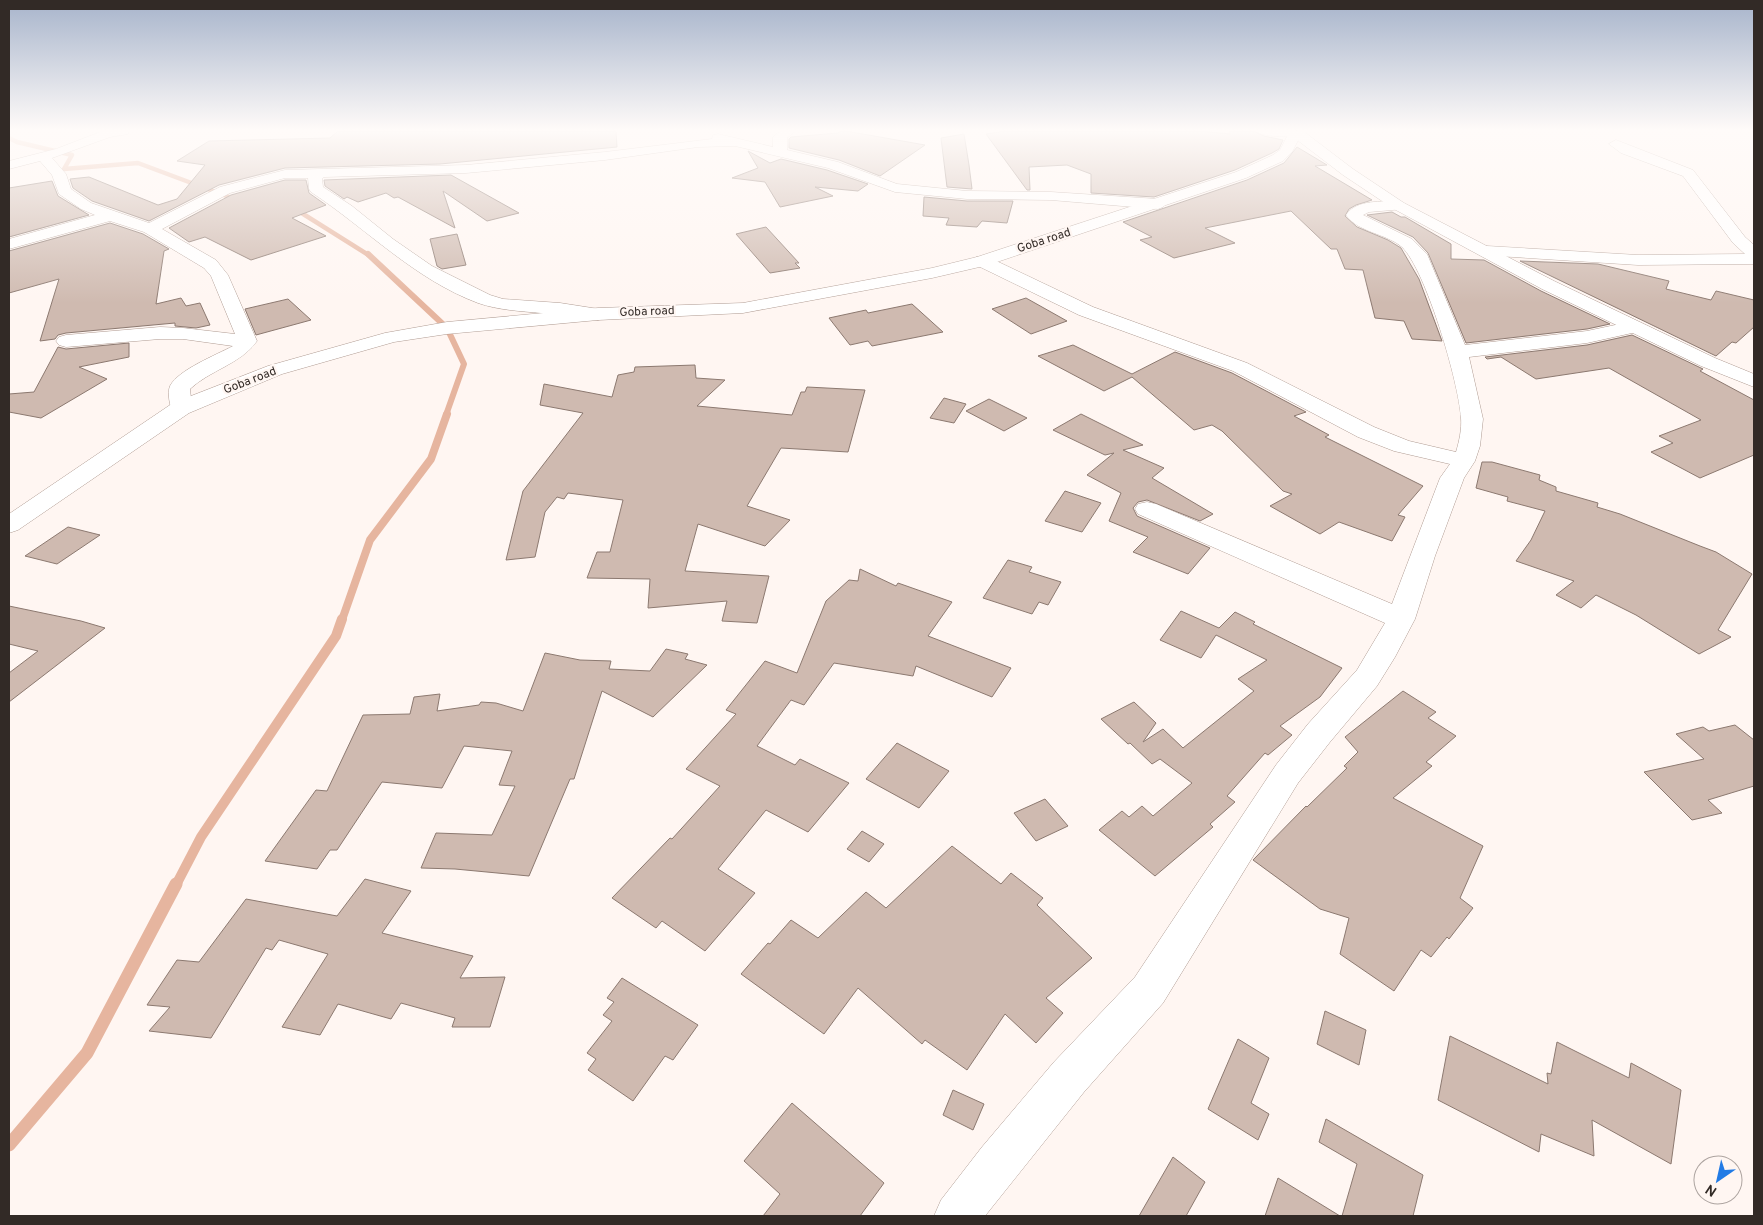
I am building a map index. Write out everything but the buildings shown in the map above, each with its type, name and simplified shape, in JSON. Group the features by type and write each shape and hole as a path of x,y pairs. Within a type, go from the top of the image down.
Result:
{"street":[{"path":"63,188 64,191 86,206 150,230 210,264 219,275 247,341"},
{"path":"150,230 232,188"},
{"path":"316,188 347,209 386,242 426,270 484,298 503,304 598,314"},
{"path":"896,188 967,195 1067,196 1158,204"},
{"name":"Goba road","path":"9,525 181,408 275,370 392,338 462,326 598,314 743,308 888,283 982,261 1158,204 1200,188"},
{"path":"1372,188 1399,206 1548,285 1708,362 1754,381"},
{"path":"1700,188 1739,240 1754,253"},
{"path":"957,1216 1069,1077 1149,990 1287,774 1319,733 1367,678 1381,658 1401,619 1422,556 1452,478 1464,461 1469,446 1472,419 1458,352 1421,258 1406,242 1359,220 1354,215 1358,210 1399,206"},
{"path":"9,244 110,216"},
{"path":"1487,251 1646,260 1754,259"},
{"path":"982,261 1086,311 1240,367 1366,432 1402,446 1464,461"},
{"path":"1458,352 1587,337 1634,327"},
{"path":"66,342 143,333 175,333 222,340 247,341"},
{"path":"181,408 179,388 192,376 241,349 247,341"},
{"path":"1147,509 1401,619"}],"waterway":[{"path":"205,188 237,200"},
{"path":"294,211 300,212 370,256"},
{"path":"368,254 447,328 464,364 446,415"},
{"path":"342,620 370,540 431,459 447,414"},
{"path":"176,885 201,837 336,636 342,619"},
{"path":"9,1145 87,1053 176,884"}]}
